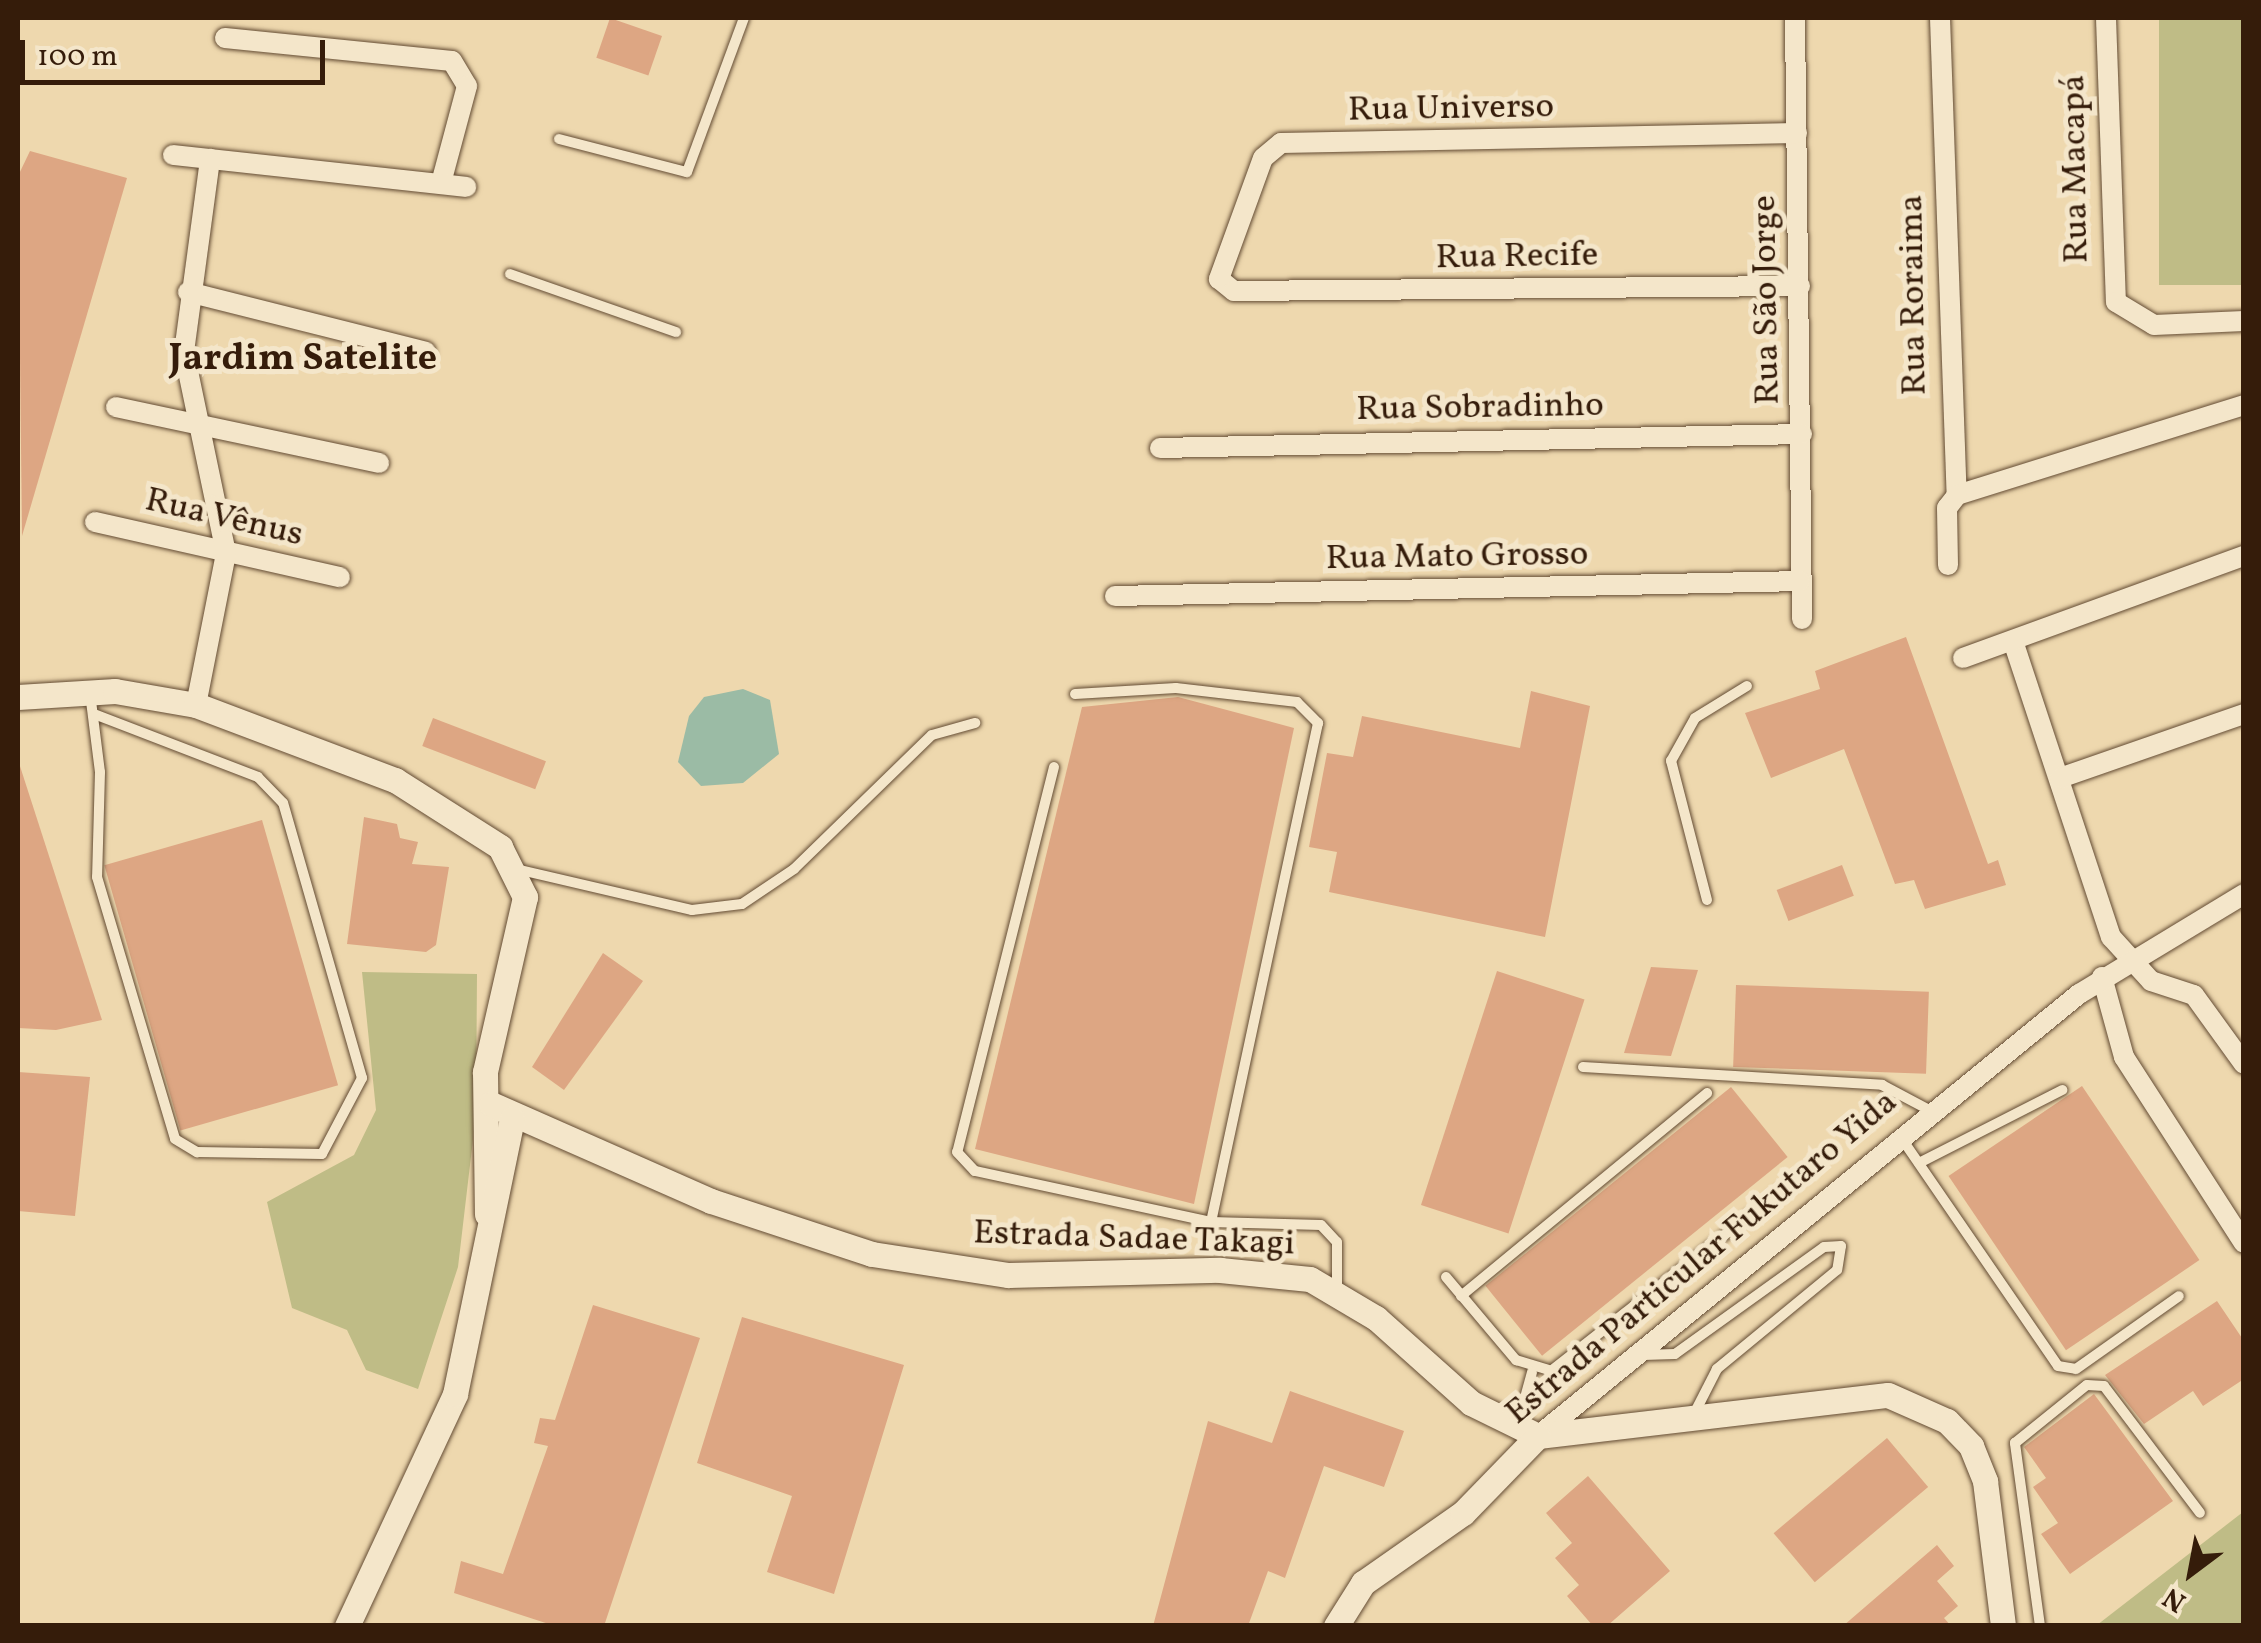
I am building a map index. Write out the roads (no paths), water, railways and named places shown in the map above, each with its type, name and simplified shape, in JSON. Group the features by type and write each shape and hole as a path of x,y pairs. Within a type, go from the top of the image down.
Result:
{"street":[{"name":"Rua São Jorge","path":"1795,18 1802,619"},
{"name":"Rua Roraima","path":"1940,18 1957,494 1946,508 1948,566"},
{"name":"Rua Macapá","path":"2106,18 2116,302 2154,324 2244,321"},
{"path":"225,38 452,61 467,86 441,184"},
{"name":"Rua Universo","path":"1234,291 1219,270 1263,158 1281,143 1797,132"},
{"path":"173,155 466,188"},
{"path":"196,705 226,553 204,426 184,352 188,292 210,159"},
{"name":"Rua Recife","path":"1234,291 1800,286"},
{"path":"188,292 426,352"},
{"path":"1957,494 2244,405"},
{"path":"116,407 379,463"},
{"name":"Rua Sobradinho","path":"1160,448 1802,434"},
{"name":"Rua Vênus","path":"94,522 340,577"},
{"path":"1963,658 2244,556"},
{"name":"Rua Mato Grosso","path":"1115,596 1800,581"},
{"path":"2013,641 2110,937 2131,962 2194,996 2244,1064"},
{"path":"18,697 196,705 396,780 479,828 516,869 524,918 488,1049 502,1111 455,1394 347,1626"},
{"path":"2060,778 2244,714"},
{"name":"Estrada Particular Fukutaro Yida","path":"1336,1626 1363,1583 1454,1521 1527,1432 1636,1355 2102,977 2244,894"},
{"path":"2102,977 2124,1057 2244,1243"},
{"name":"Estrada Sadae Takagi","path":"502,1111 872,1254 1008,1275 1276,1272 1338,1290 1471,1402 1527,1432"},
{"path":"1527,1432 1692,1420 1849,1393 1888,1395 1946,1421 1985,1480 2004,1626"}],"lane":[{"path":"559,139 687,172 744,18"},
{"path":"510,274 676,332"},
{"path":"1707,900 1671,761 1695,718 1747,686"},
{"path":"1075,694 1194,690 1296,702 1318,722 1212,1222"},
{"path":"92,702 258,777 283,802 362,1078 322,1154 197,1152 176,1139 94,863 92,702"},
{"path":"516,869 692,910 742,904 794,869 932,734 976,723"},
{"path":"1054,766 956,1152 976,1172 1212,1222 1321,1225 1337,1242 1338,1290"},
{"path":"1584,1067 1882,1085 1934,1112"},
{"path":"1919,1163 2062,1090"},
{"path":"1462,1296 1706,1093"},
{"path":"1902,1138 2058,1366 2076,1369 2179,1296"},
{"path":"1532,1372 1564,1364 1792,1182"},
{"path":"1636,1355 1675,1354 1824,1247 1841,1246 1837,1270 1709,1377 1692,1420"},
{"path":"1446,1277 1532,1372 1527,1432"},
{"path":"2040,1626 2015,1444 2087,1385 2104,1386 2200,1512"}],"district":[{"name":"Jardim Satelite","path":"303,360"}]}
